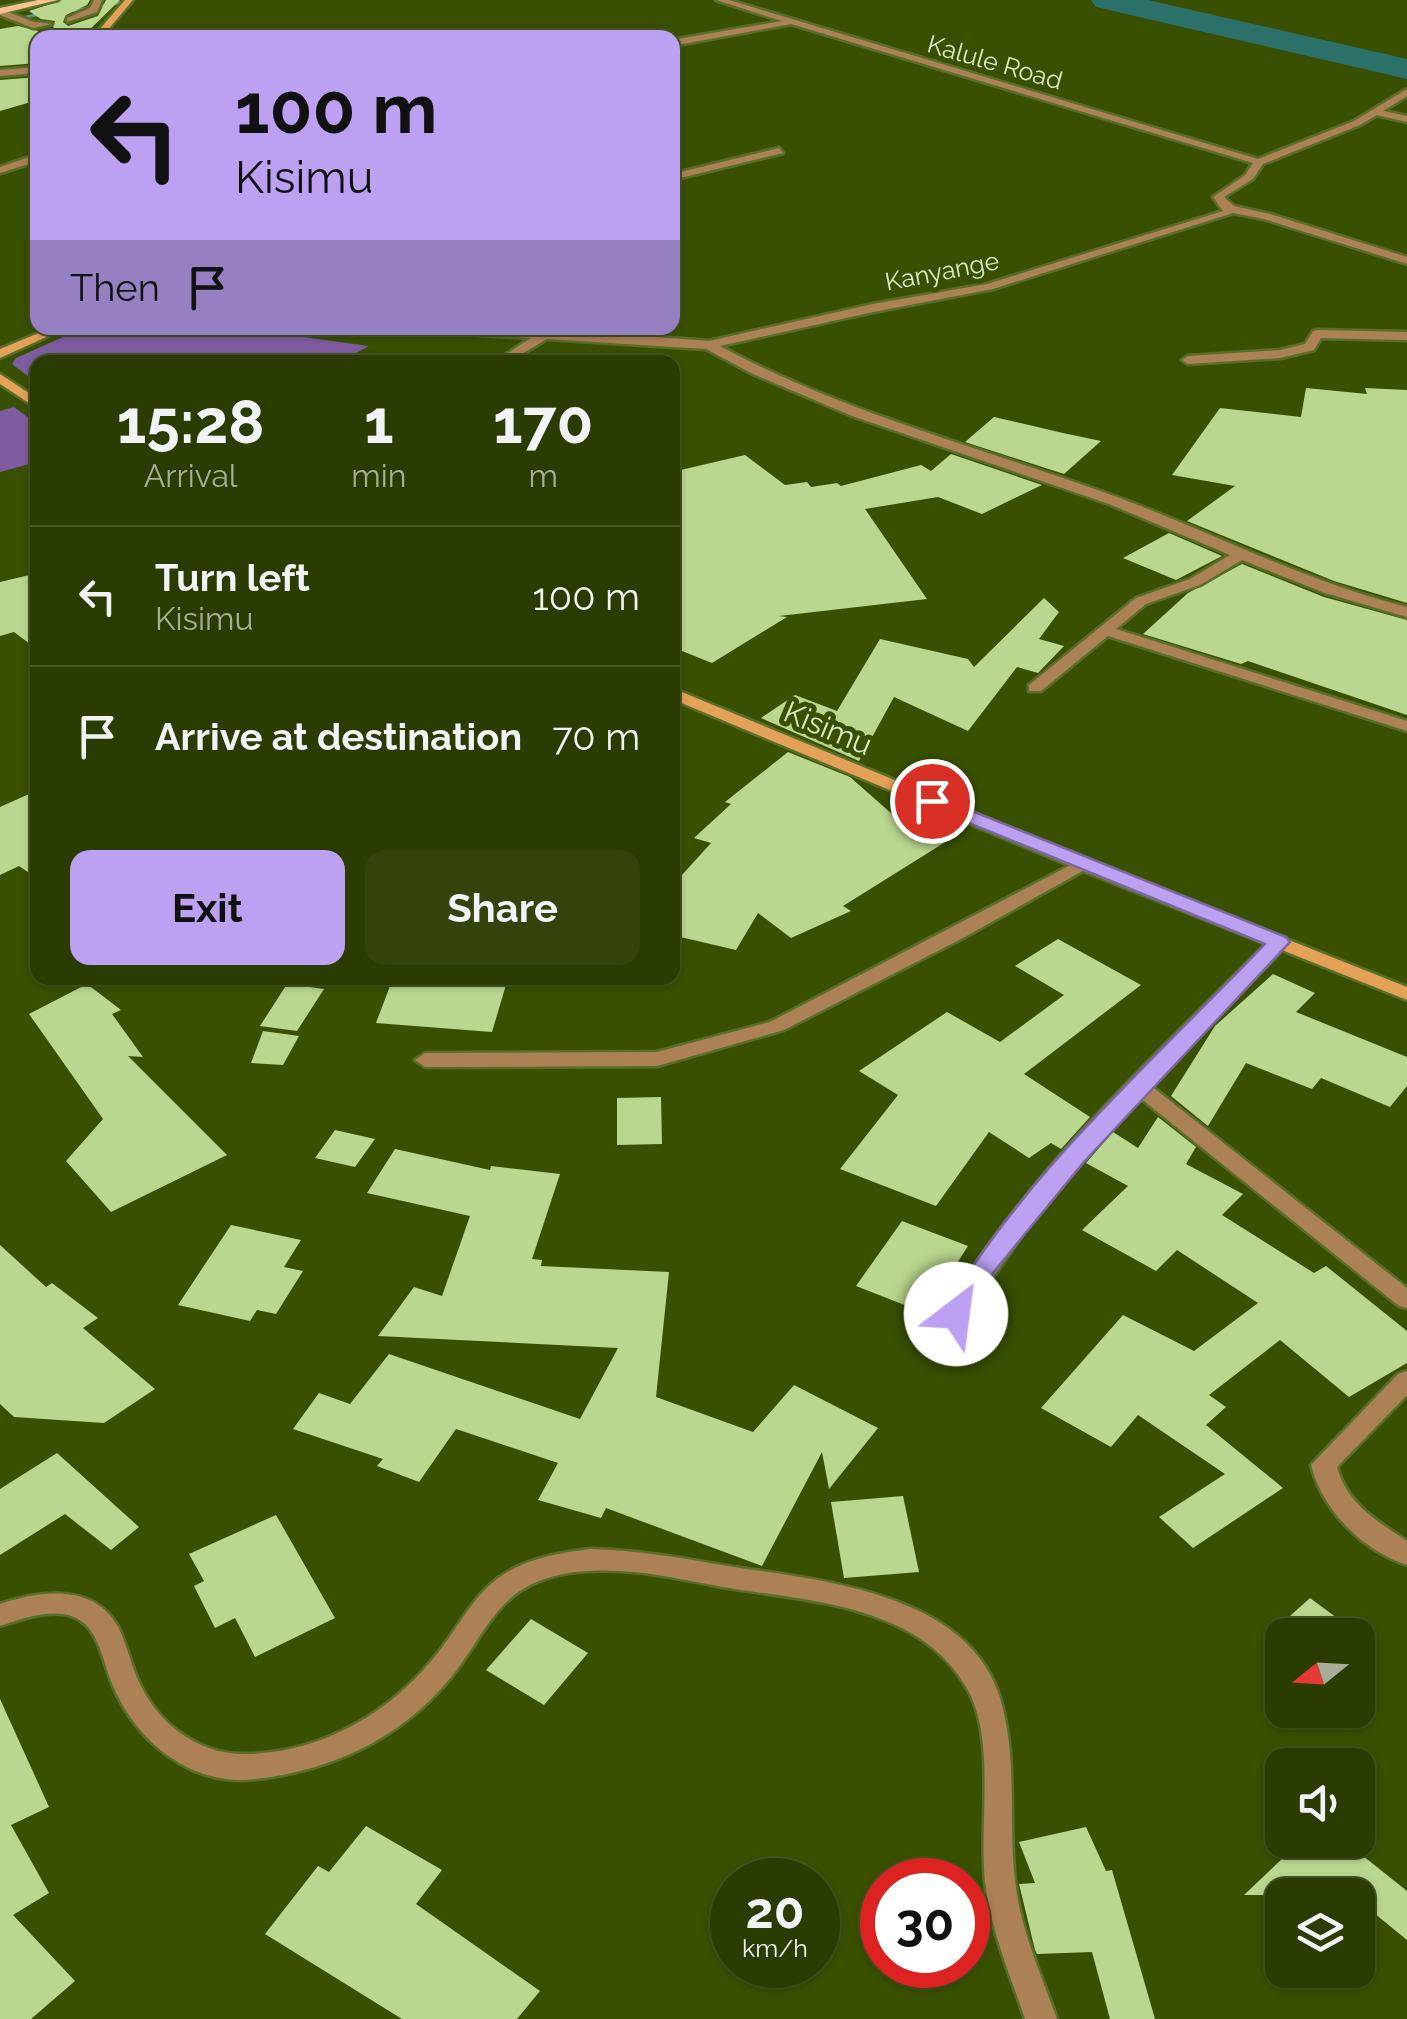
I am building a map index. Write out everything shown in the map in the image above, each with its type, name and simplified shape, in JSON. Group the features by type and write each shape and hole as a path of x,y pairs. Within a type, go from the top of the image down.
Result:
{"main road":[{"path":"0,11 53,0"}],"street":[{"path":"70,20 94,10 98,0"},
{"path":"103,30 128,0"},
{"name":"Kalule Road","path":"720,0 1259,162"},
{"path":"0,11 33,25 48,24"},
{"path":"680,42 790,23"},
{"path":"0,73 30,71"},
{"path":"1407,92 1376,112 1288,153 1259,162 1249,177 1218,197 1230,209 1266,216 1407,260"},
{"path":"1376,112 1407,119"},
{"path":"680,174 779,151"},
{"path":"0,170 30,160"},
{"name":"Kanyange","path":"576,335 708,345 989,287 1230,209"},
{"path":"1188,360 1280,354 1310,347 1316,334 1330,332 1407,336"},
{"path":"0,354 44,335"},
{"path":"512,355 546,335"},
{"path":"708,345 776,382 913,436 1114,501 1322,590 1407,612"},
{"path":"0,378 30,400"},
{"path":"1035,688 1141,601 1195,582 1238,556"},
{"path":"1107,632 1407,726"},
{"name":"Kisimu","path":"680,699 1407,994"},
{"path":"426,1060 656,1059 777,1026 1082,864"},
{"path":"956,1314 983,1267 1139,1087 1279,942"},
{"path":"1139,1087 1407,1300"},
{"path":"1407,1380 1324,1465 1326,1482 1344,1512 1407,1554"},
{"path":"0,1615 26,1605 50,1602 85,1610 104,1627 127,1688 156,1729 185,1756 229,1769 283,1764 346,1746 398,1714 447,1662 492,1600 514,1581 542,1569 582,1560 623,1560 841,1595 896,1612 946,1638 981,1679 995,1738 1003,1902 1041,2019"}],"shaded area":[{"path":"126,0 94,30 30,30 30,37 15,37 0,26 0,20"},
{"path":"67,335 289,335 369,346 352,355 30,355 30,378 12,364 16,358"},
{"path":"14,407 30,419 30,464 0,472 0,411"}],"building":[{"path":"62,0 90,0 66,15 63,22 68,26 98,16 106,0 120,0 89,30 57,30 53,27 55,21 41,19 29,11"},
{"path":"18,26 34,30 30,30 30,64 0,66 0,29"},
{"path":"30,78 30,102 0,111 0,80"},
{"path":"1306,388 1367,394 1365,388 1407,390 1407,603 1334,581 1187,521 1235,486 1172,475 1220,408 1301,417"},
{"path":"994,417 1101,441 1064,474 965,442"},
{"path":"951,454 1042,485 982,514 938,497 865,509 927,599 779,616 787,617 712,663 680,650 680,470 745,455 785,485 807,482 811,487 837,483 841,486 921,465 931,471"},
{"path":"1169,533 1222,556 1176,580 1123,558"},
{"path":"1242,564 1324,597 1407,620 1407,715 1248,661 1241,664 1143,634 1188,593"},
{"path":"30,575 30,644 14,632 0,636 0,582"},
{"path":"1044,598 1059,612 1039,639 1064,646 1038,673 1017,667 968,731 894,697 859,761 761,718 795,695 837,711 880,639 968,659 974,667"},
{"path":"788,752 850,777 892,814 947,841 843,906 851,911 791,938 758,913 736,950 680,937 680,877 711,843 694,838 731,804 725,802"},
{"path":"30,794 30,874 19,866 0,875 0,807"},
{"path":"1058,939 1141,985 1024,1074 1090,1117 1061,1149 1051,1143 1029,1158 989,1132 936,1206 840,1169 898,1095 859,1071 947,1012 1000,1042 1064,995 1015,966"},
{"path":"1273,974 1315,993 1296,1012 1407,1057 1407,1086 1390,1107 1321,1078 1312,1089 1246,1063 1208,1126 1171,1096 1215,1026"},
{"path":"88,985 121,1010 112,1014 143,1057 128,1056 227,1155 111,1212 66,1161 103,1119 29,1014"},
{"path":"286,985 324,989 297,1031 260,1026"},
{"path":"390,985 506,985 492,1032 376,1023"},
{"path":"263,1031 299,1036 283,1065 251,1063"},
{"path":"661,1097 662,1144 617,1145 617,1098"},
{"path":"1158,1117 1196,1147 1186,1164 1243,1194 1222,1215 1314,1273 1326,1266 1407,1331 1407,1363 1349,1397 1280,1340 1209,1395 1226,1407 1206,1425 1283,1488 1193,1548 1159,1517 1225,1474 1138,1415 1111,1447 1041,1408 1123,1315 1194,1351 1258,1303 1177,1250 1156,1271 1082,1230 1128,1186 1086,1163 1113,1132 1138,1148"},
{"path":"335,1130 375,1139 355,1167 315,1158"},
{"path":"395,1149 490,1170 491,1166 560,1174 532,1259 542,1260 541,1266 669,1272 656,1397 753,1432 794,1385 878,1428 829,1489 822,1452 762,1566 606,1508 601,1518 538,1500 558,1463 456,1429 419,1482 377,1466 383,1459 293,1429 319,1393 350,1404 389,1354 580,1419 618,1348 378,1336 414,1287 442,1296 470,1216 367,1193"},
{"path":"902,1221 968,1246 925,1313 856,1286"},
{"path":"231,1225 301,1240 284,1267 303,1271 276,1314 257,1310 250,1321 178,1305"},
{"path":"0,1245 46,1287 52,1283 98,1318 83,1328 155,1389 104,1423 14,1417 0,1404"},
{"path":"57,1453 139,1527 111,1550 65,1514 0,1555 0,1489"},
{"path":"903,1496 919,1572 844,1578 831,1502"},
{"path":"276,1515 335,1618 255,1657 235,1618 215,1628 194,1586 204,1581 189,1554"},
{"path":"1310,1598 1337,1618 1288,1618"},
{"path":"531,1619 588,1653 544,1705 486,1670"},
{"path":"0,1699 49,1807 11,1825 49,1893 13,1915 75,1981 31,2019 0,2019"},
{"path":"366,1826 442,1870 416,1904 540,1991 517,2019 402,2019 265,1934 318,1866 329,1872"},
{"path":"1086,1827 1106,1871 1112,1870 1155,2019 1110,2019 1092,1952 1037,1954 1035,1950 1019,1884 1035,1883 1019,1842"},
{"path":"1283,1858 1366,1858 1407,1891 1407,1940 1375,1914 1375,1878 1265,1878 1265,1895 1244,1895"}],"waterway":[{"path":"1107,0 1407,69"},
{"path":"74,10 120,3"},
{"path":"13,19 47,13"}],"route":[{"path":"932,801 1279,942 1075,1157 983,1267 956,1314"}]}
